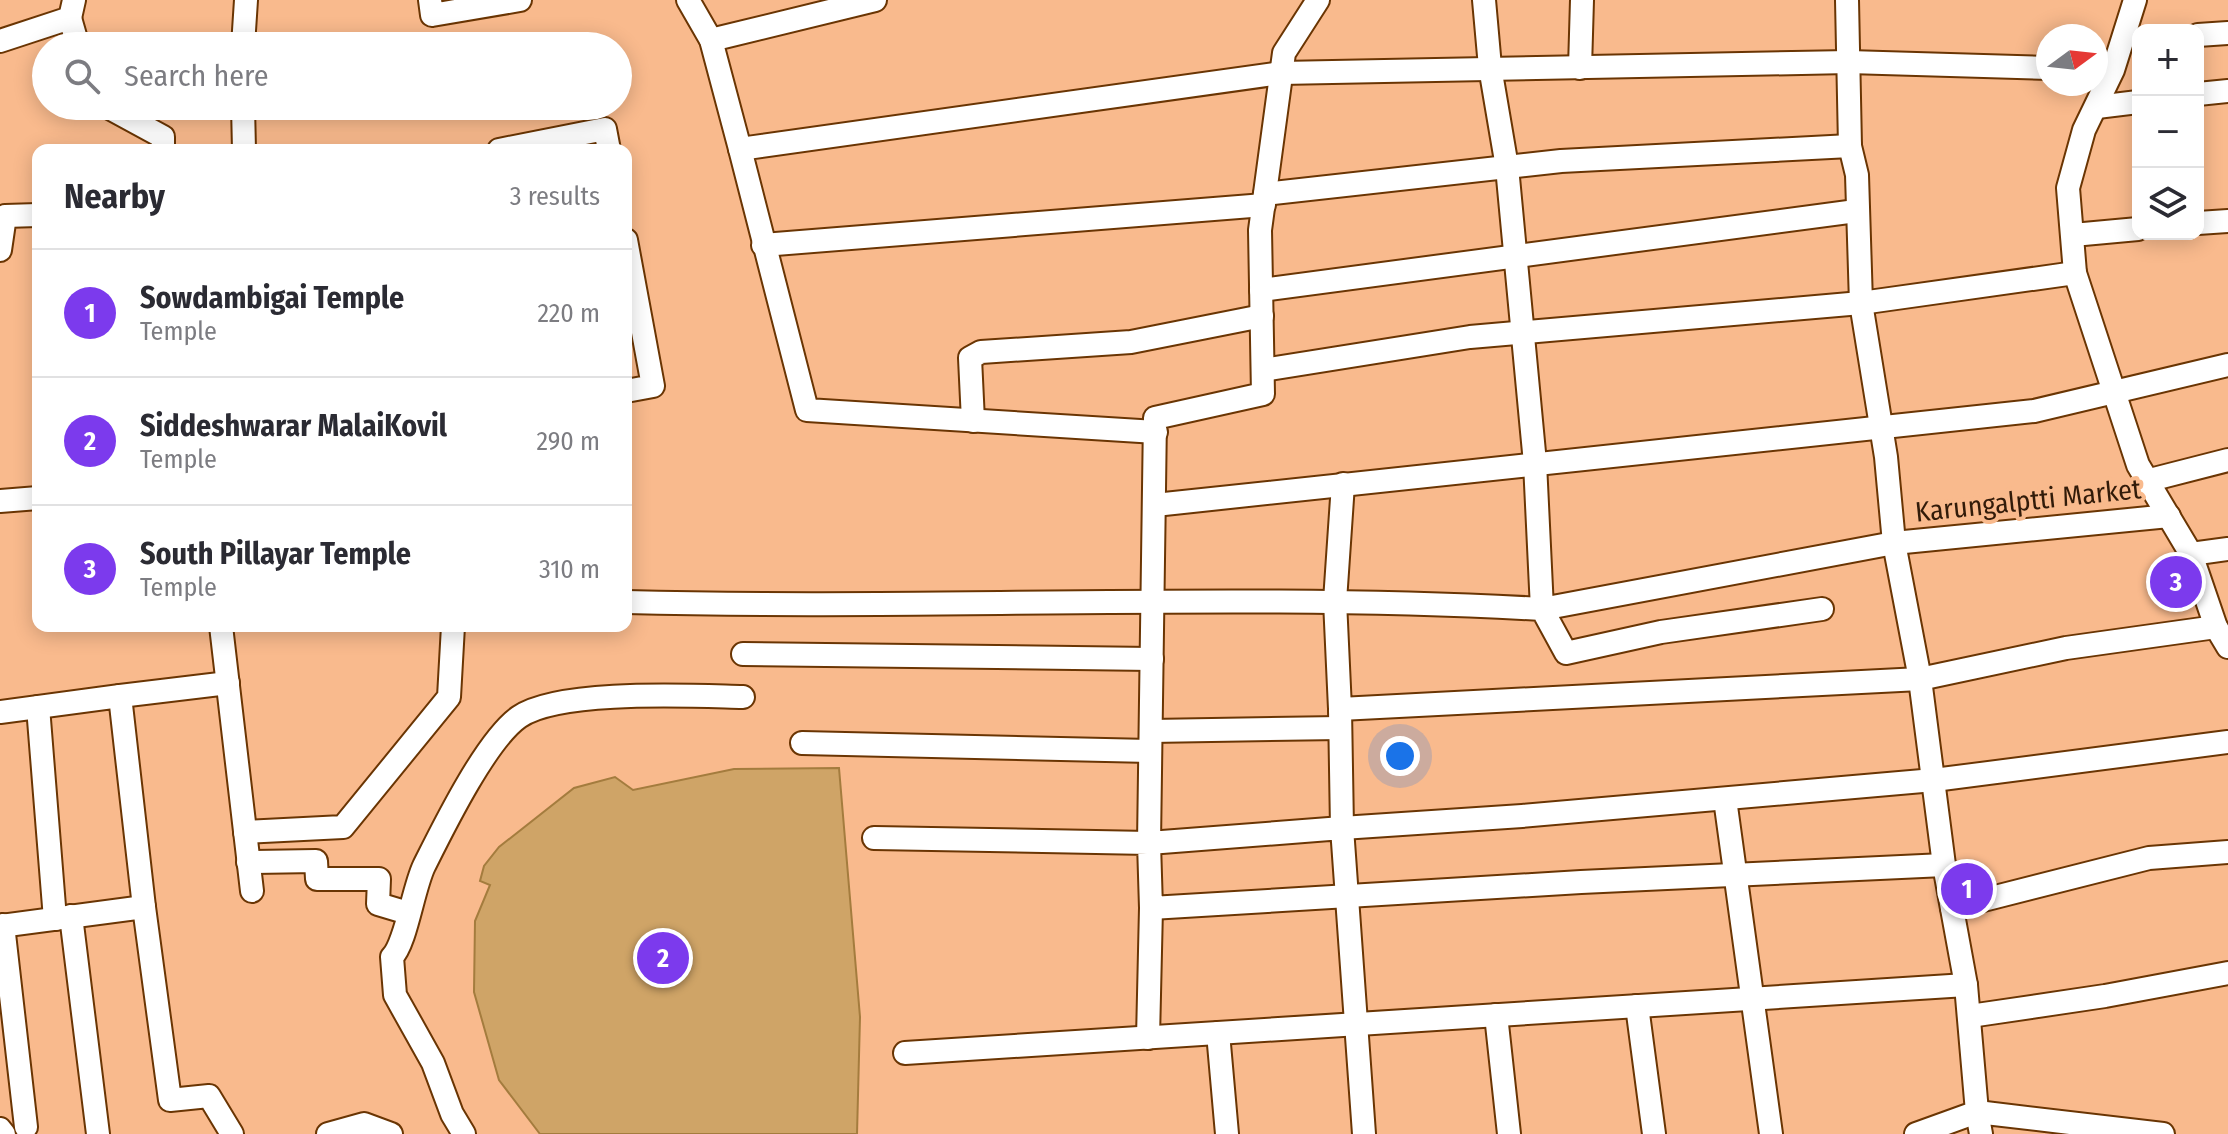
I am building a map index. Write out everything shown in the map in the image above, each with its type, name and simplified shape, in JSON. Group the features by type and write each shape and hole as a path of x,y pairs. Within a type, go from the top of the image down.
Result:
{"street":[{"path":"244,32 246,0"},
{"path":"430,0 432,15 520,0"},
{"path":"688,0 711,40 807,410 1156,432"},
{"path":"711,40 821,6 875,0"},
{"path":"1148,1038 1155,418 1263,394 1261,290 1264,199 1281,73 1284,53 1318,0"},
{"path":"1484,0 1490,69 1507,167 1520,333 1535,463 1542,609 1566,653 1661,632 1822,609"},
{"path":"1580,68 1582,0"},
{"path":"1847,0 1850,146 1857,175 1861,303 1894,543 1920,679 1944,865 1966,985 1979,1123"},
{"path":"2108,65 2130,38 2135,0"},
{"path":"0,41 72,9 76,32"},
{"path":"2204,35 2228,33"},
{"path":"740,149 1281,73 1849,62 2036,68"},
{"path":"2204,93 2228,91"},
{"path":"2099,96 2097,107 2084,130 2068,188 2075,273 2112,392 2146,481 2191,554 2216,627 2228,647"},
{"path":"2097,107 2132,103"},
{"path":"132,120 163,137 163,144"},
{"path":"243,120 244,144"},
{"path":"529,144 605,129 608,144"},
{"path":"763,245 1264,199 1561,161 1850,146"},
{"path":"1261,290 1856,211"},
{"path":"0,250 5,216 32,215"},
{"path":"2204,223 2228,221"},
{"path":"2073,235 2132,230"},
{"path":"1263,370 1470,337 1861,303 2075,273"},
{"path":"632,280 653,386 632,390"},
{"path":"973,421 970,358 981,352 1131,342 1262,316"},
{"path":"1155,505 1880,425 2034,411 2228,365"},
{"path":"2146,481 2228,460"},
{"path":"1343,484 1335,601 1342,828 1350,896 1364,1134"},
{"path":"0,501 32,498"},
{"name":"Karungalptti Market","path":"632,602 815,607 1335,601 1542,609 1894,543 2169,516"},
{"path":"2191,554 2228,549"},
{"path":"802,743 1151,741 1340,719 1920,679 2066,648 2216,627"},
{"path":"222,632 252,891"},
{"path":"245,832 343,827 449,697 453,632"},
{"path":"743,654 1152,659"},
{"path":"0,712 228,683"},
{"path":"120,696 170,1100 209,1096 232,1134"},
{"path":"464,1134 452,1114 433,1063 395,995 392,957 400,949 423,868 484,757 519,717 551,703 673,696 743,697"},
{"path":"38,707 63,918 98,1134"},
{"path":"874,838 1149,843 1934,780 2228,742"},
{"path":"1725,799 1771,1134"},
{"path":"1952,908 2149,858 2228,852"},
{"path":"248,862 316,861 317,879 379,879 378,904 408,913"},
{"path":"1151,908 1944,865"},
{"path":"26,1127 1,926 144,907"},
{"path":"1970,1016 2228,973"},
{"path":"905,1053 1966,985"},
{"path":"1637,1006 1654,1134"},
{"path":"1496,1015 1509,1134"},
{"path":"1218,1033 1227,1134"},
{"path":"1916,1134 1979,1123 2163,1134"},
{"path":"328,1134 364,1124 391,1134"},
{"path":"0,1129 4,1134"}],"building":[{"path":"839,768 860,1017 857,1134 540,1134 499,1080 474,992 475,921 490,885 480,881 484,866 499,847 574,788 615,777 633,790 734,769"}],"place":[{"name":"South Pillayar Temple","path":"2176,582"},
{"name":"Sowdambigai Temple","path":"1967,889"},
{"name":"Siddeshwarar MalaiKovil","path":"663,958"}]}
